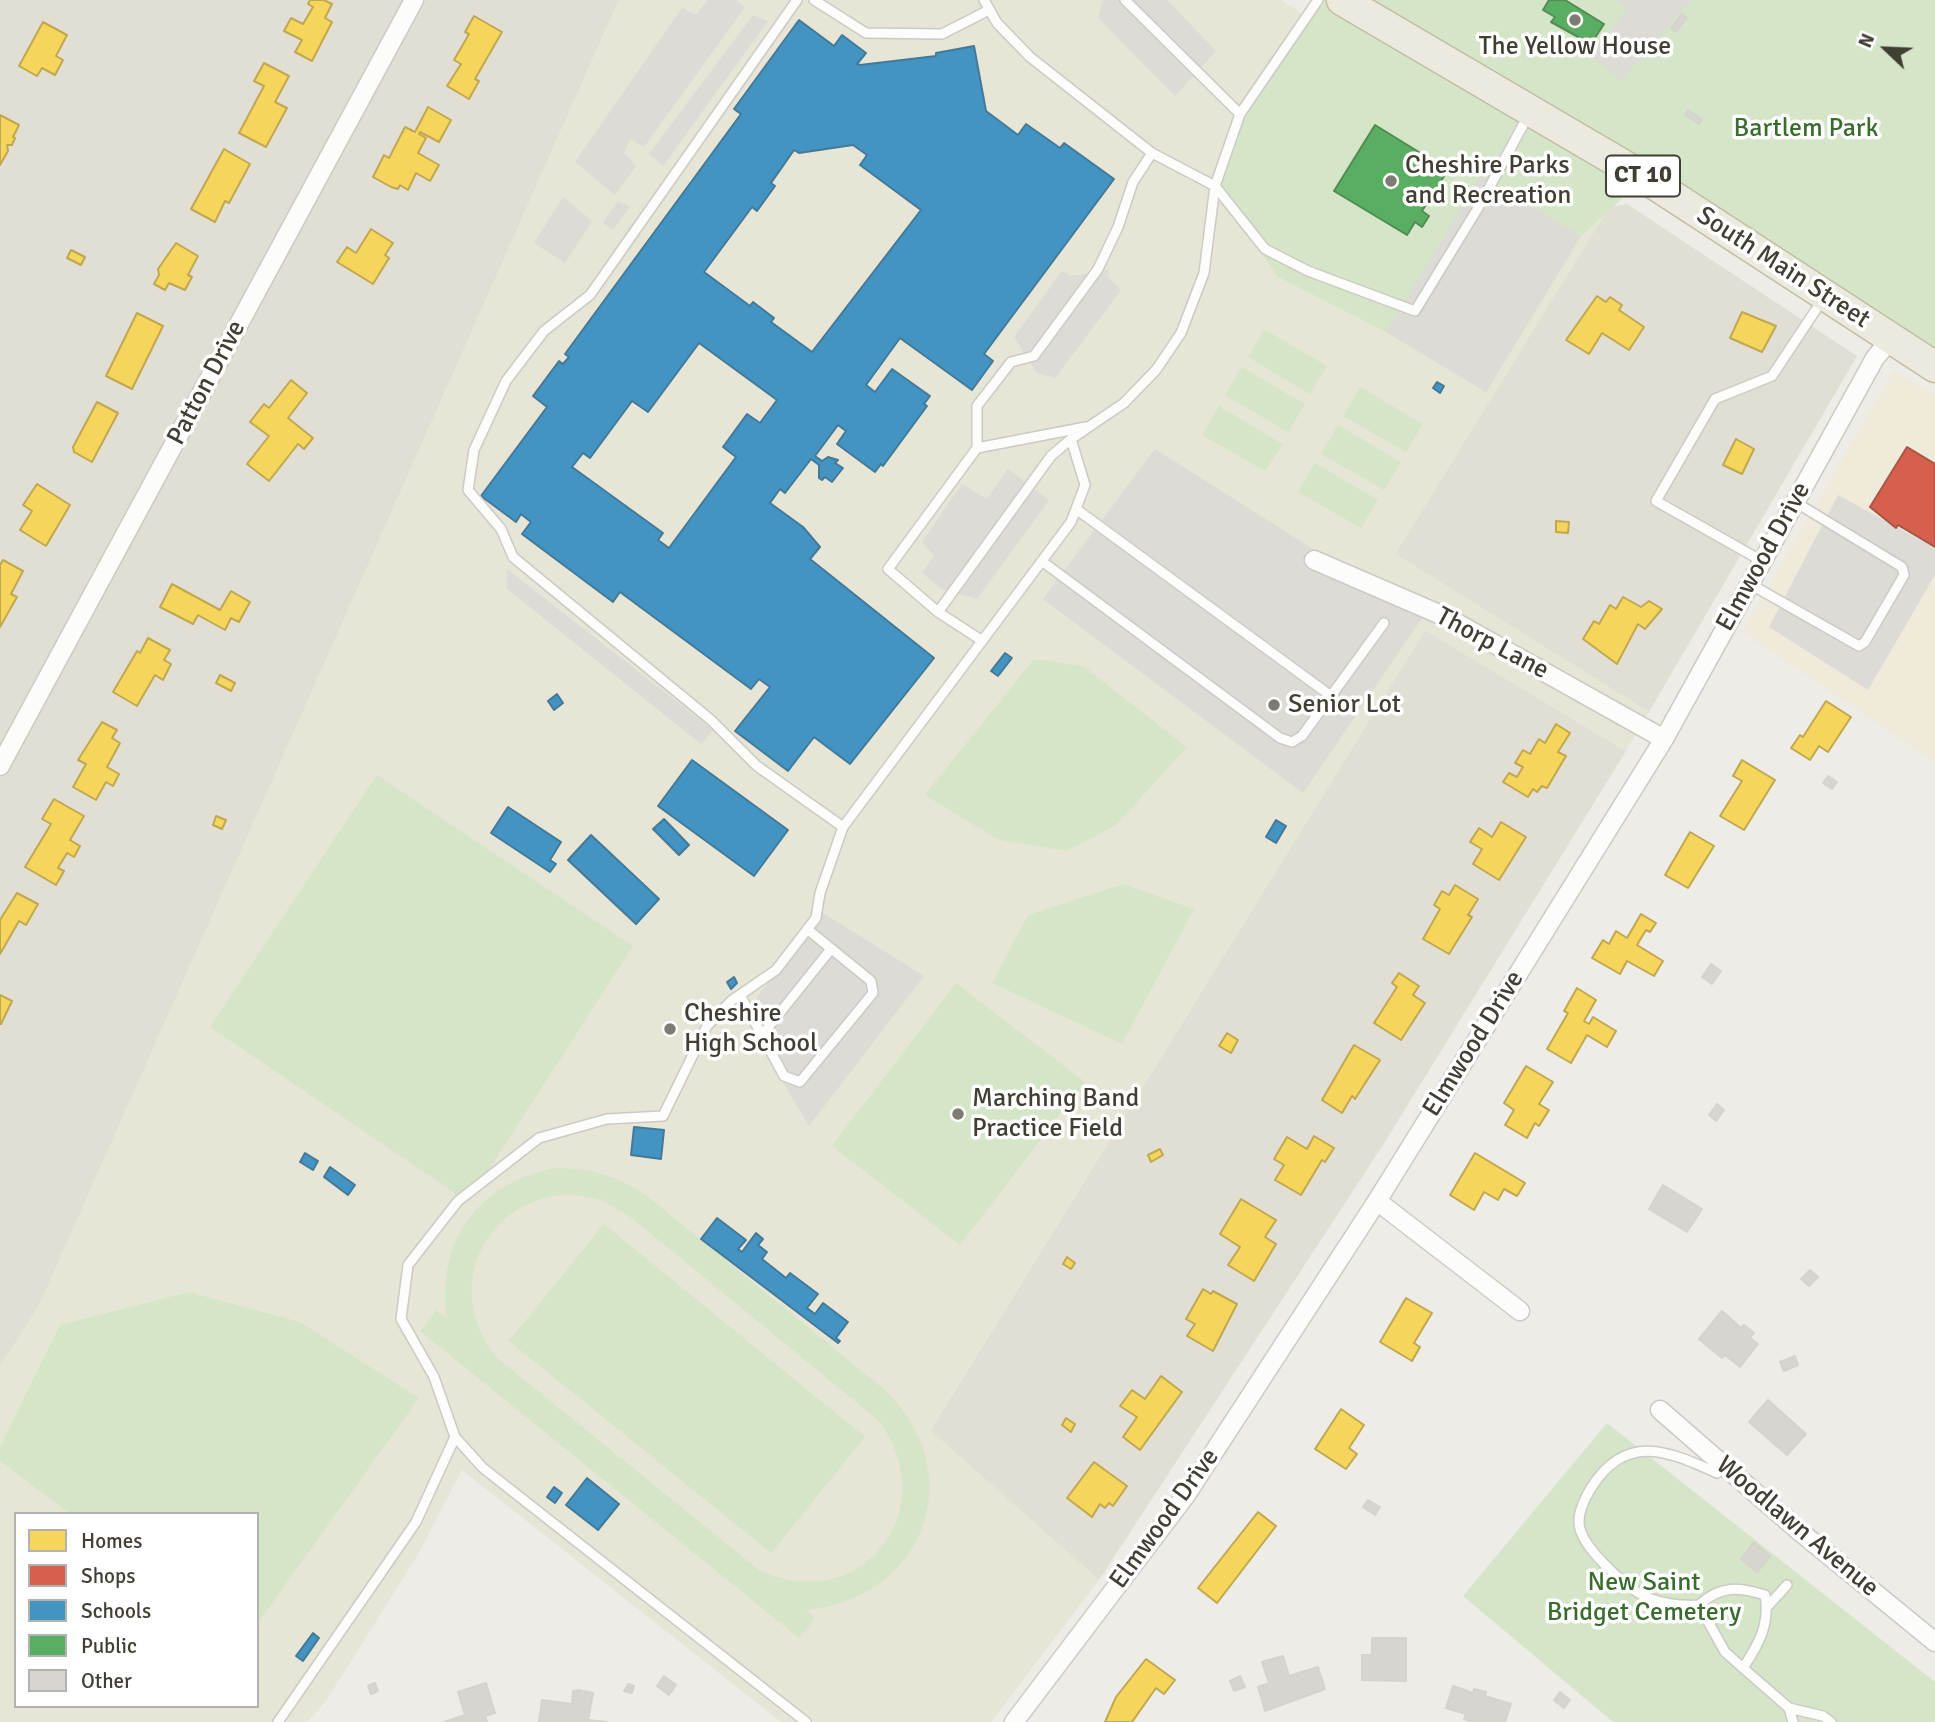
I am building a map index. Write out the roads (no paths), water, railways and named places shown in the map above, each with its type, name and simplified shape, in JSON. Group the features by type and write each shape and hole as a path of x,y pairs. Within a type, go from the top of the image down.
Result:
{"highway":[{"name":"South Main Street","path":"1342,0 1645,178 1935,367"}],"street":[{"name":"Patton Drive","path":"0,766 414,0"},
{"name":"Elmwood Drive","path":"1014,1722 1186,1495 1377,1201 1664,739 1875,358 1891,339"},
{"name":"Thorp Lane","path":"1314,560 1448,618 1664,739"},
{"path":"1377,1201 1520,1311"},
{"name":"Woodlawn Avenue","path":"1660,1410 1935,1642"}],"lane":[{"path":"797,0 590,295 544,331 506,381 474,450 468,489 501,529 513,557 711,720 757,766 843,827"},
{"path":"814,0 866,33 942,34 987,11"},
{"path":"984,0 987,11 1030,57 1152,153 1215,186 1265,249 1308,271 1415,311 1481,203 1531,111"},
{"path":"1125,0 1240,114"},
{"path":"938,612 1051,456 1071,439 1125,403 1156,370 1181,333 1204,273 1215,186 1240,114 1318,0"},
{"path":"981,640 938,612 888,569 977,448 977,406 1011,362 1034,356 1098,269 1118,227 1133,182 1152,153"},
{"path":"1762,561 1656,501 1715,399 1772,376 1825,295"},
{"path":"977,448 1091,426"},
{"path":"806,1722 483,1468 455,1437 433,1377 401,1319 408,1265 458,1201 539,1138 607,1119 663,1116 707,1026 740,995 776,970 816,918 820,893 843,827 1071,522 1085,485 1071,439"},
{"path":"1749,584 1853,646 1859,646 1865,642 1903,575 1902,567 1795,502"},
{"path":"1076,509 1331,696"},
{"path":"1043,562 1280,738 1292,742 1302,736 1384,623"},
{"path":"740,995 784,1076 798,1083 806,1078 873,993 871,981 807,929"},
{"path":"762,1035 831,949"},
{"path":"278,1722 416,1522 455,1437"},
{"path":"1725,1466 1717,1473 1671,1453 1627,1453 1600,1474 1582,1507 1579,1528 1589,1546 1622,1580 1648,1598 1676,1606 1699,1605 1712,1593 1728,1587 1765,1595 1768,1615 1761,1638 1743,1668"},
{"path":"1767,1607 1787,1585"},
{"path":"1699,1605 1726,1652 1789,1709 1824,1716 1831,1722"},
{"path":"1789,1709 1793,1722"}],"place":[{"name":"The Yellow House","path":"1575,20"},
{"name":"Cheshire Parks and Recreation","path":"1391,181"},
{"name":"Senior Lot","path":"1274,705"},
{"name":"Cheshire High School","path":"670,1029"},
{"name":"Marching Band Practice Field","path":"958,1114"}],"park label":[{"name":"Bartlem Park","path":"1806,129"},
{"name":"New Saint Bridget Cemetery","path":"1644,1598"}]}
